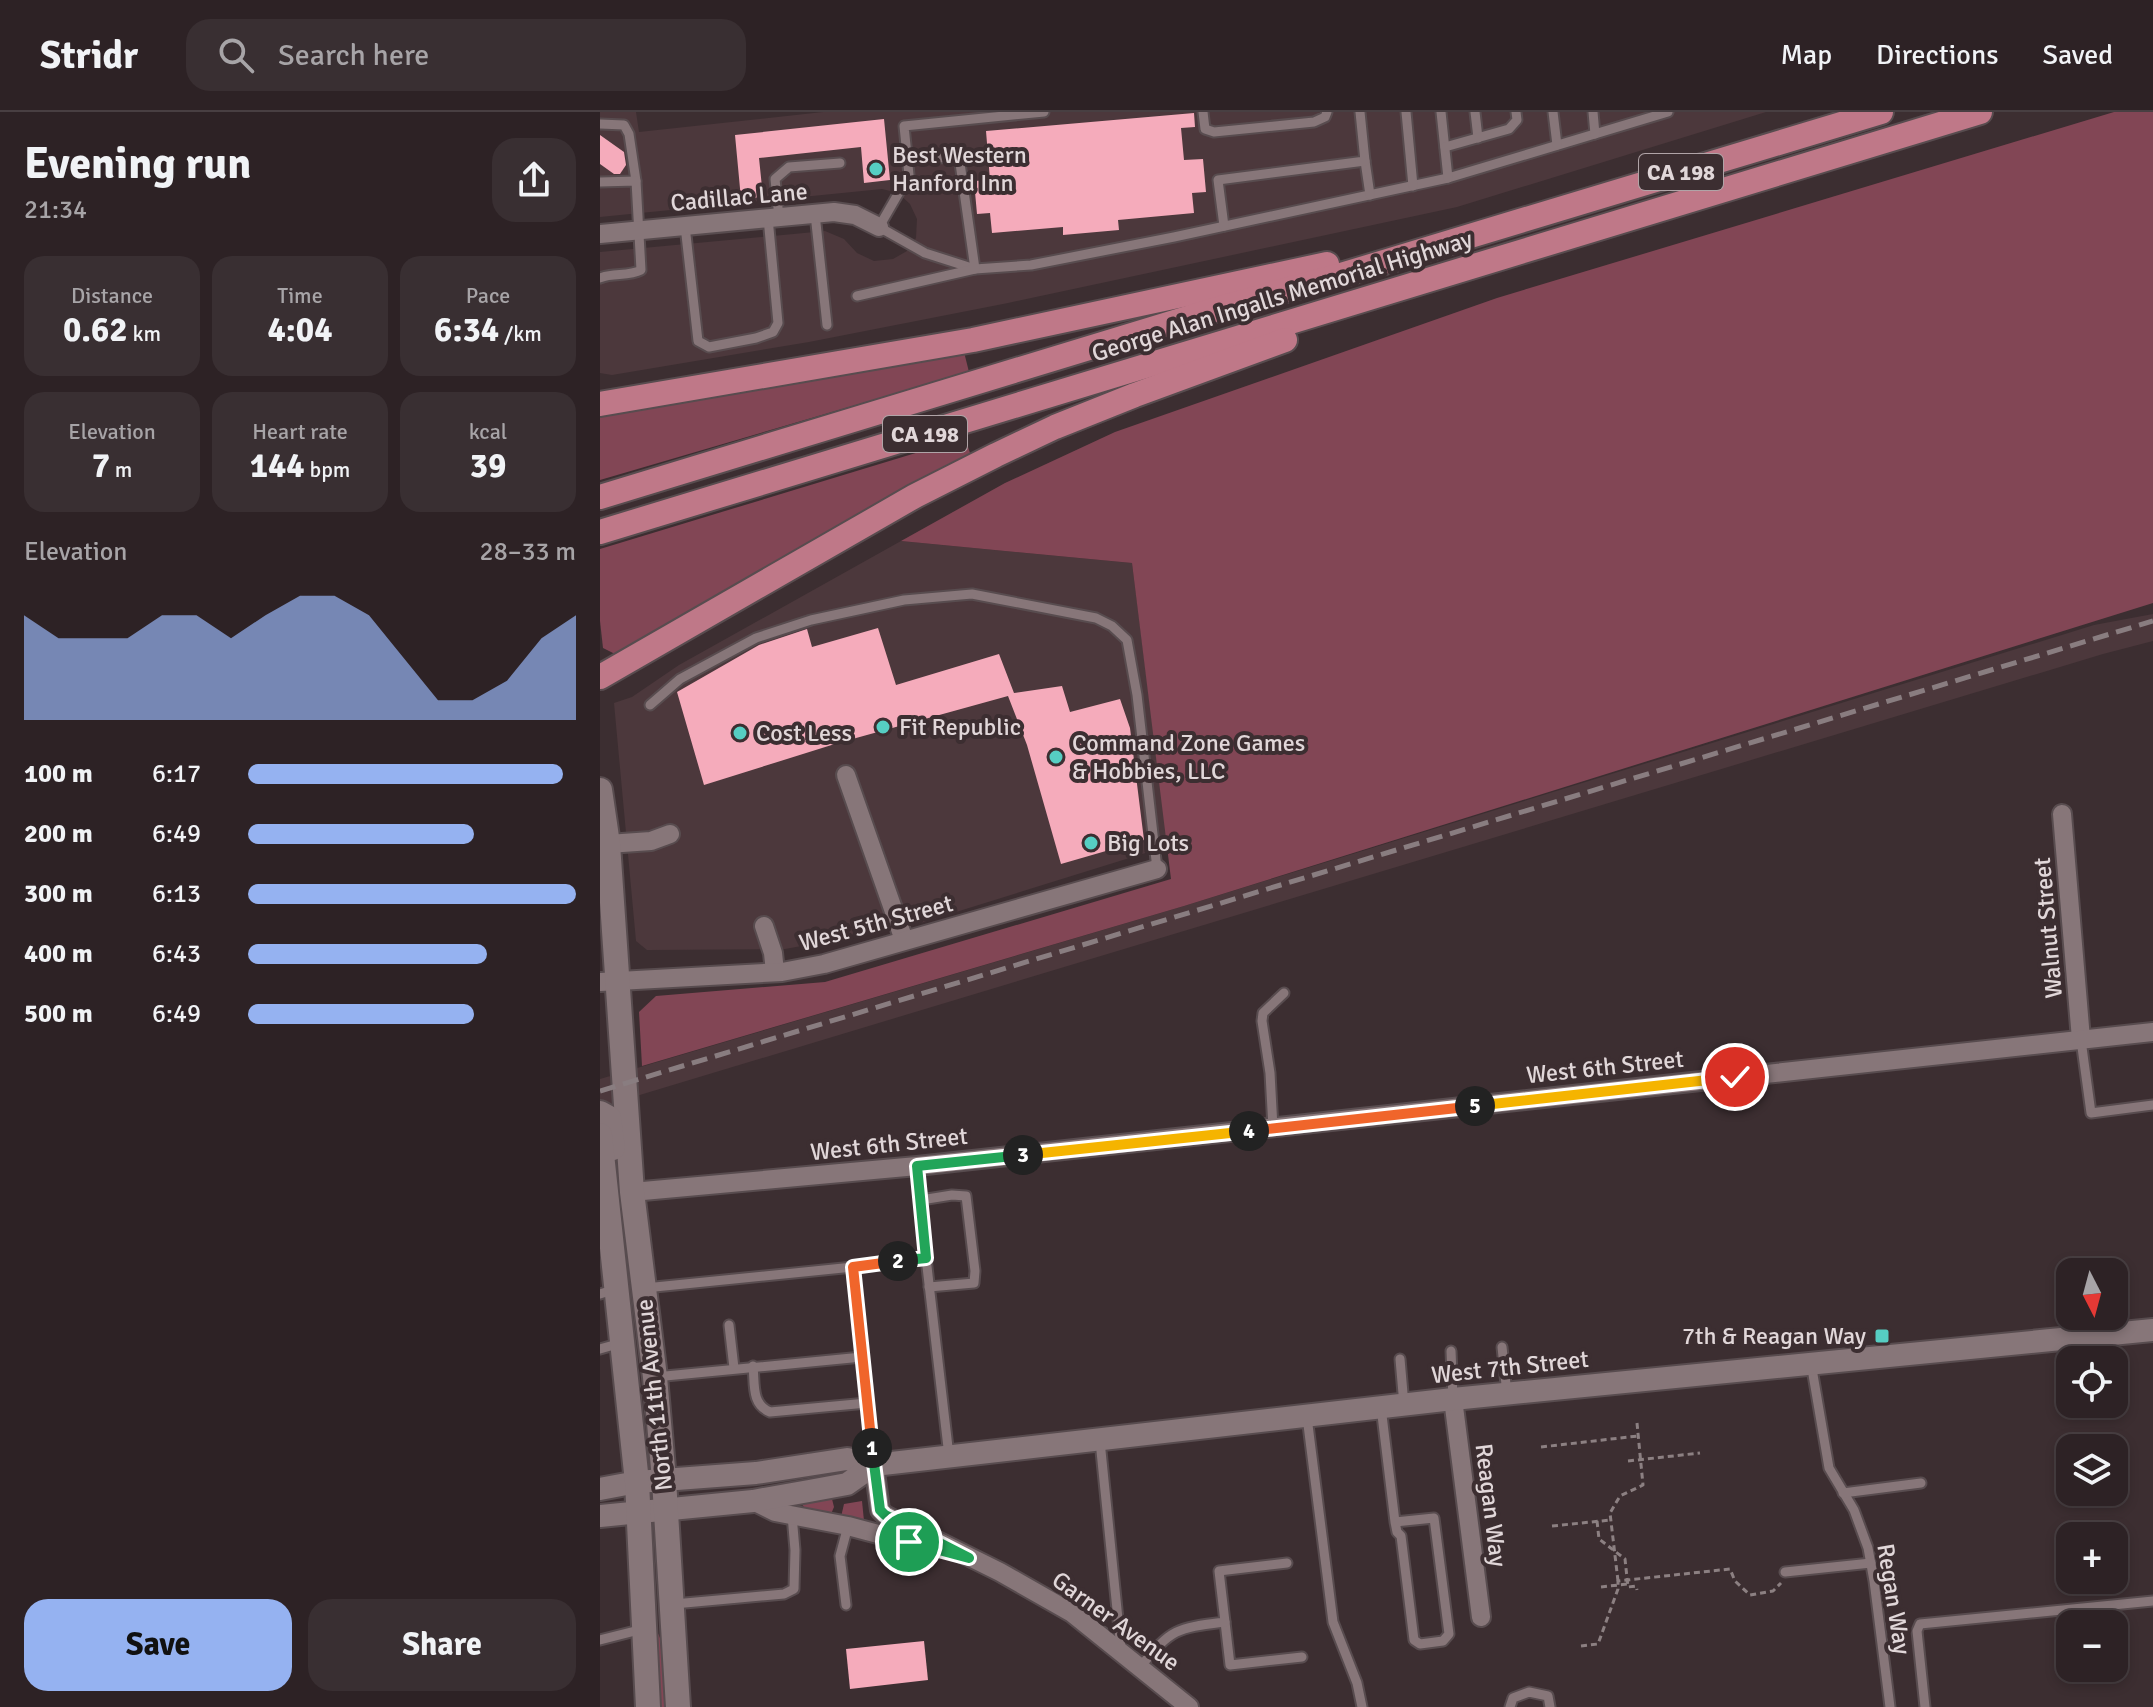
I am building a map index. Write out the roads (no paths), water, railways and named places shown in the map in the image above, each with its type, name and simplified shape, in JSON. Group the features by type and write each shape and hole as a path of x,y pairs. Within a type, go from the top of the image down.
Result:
{"highway":[{"name":"George Alan Ingalls Memorial Highway","path":"601,497 1227,306 1482,233 1881,112"},
{"name":"George Alan Ingalls Memorial Highway","path":"606,530 1980,112"},
{"path":"600,404 973,340 1482,233"},
{"path":"600,677 915,496 1055,427 1497,261"}],"main road":[{"name":"North 11th Avenue","path":"600,790 608,844 609,982 624,1083 632,1192 655,1377 678,1707"},
{"path":"600,1113 609,1118 611,1124 618,1181 632,1192"},
{"name":"North 11th Avenue","path":"600,1135 610,1346 637,1482 648,1707"},
{"path":"604,1211 616,1211 624,1220 633,1320 651,1344"}],"street":[{"name":"Cadillac Lane","path":"600,234 834,212 855,215 879,227"},
{"path":"846,775 904,940"},
{"name":"Walnut Street","path":"2062,814 2081,1039"},
{"path":"608,844 651,841 670,834"},
{"name":"West 5th Street","path":"609,982 775,972 824,964 904,940 1040,892 1157,869"},
{"path":"764,926 773,953 775,972"},
{"name":"West 6th Street","path":"632,1192 917,1166 2153,1032"},
{"name":"West 7th Street","path":"600,1489 637,1482 756,1473 847,1459 874,1465 1453,1399 2153,1330"},
{"name":"Reagan Way","path":"1453,1399 1481,1617"},
{"name":"West 7th Street","path":"600,1516 753,1501 847,1484 874,1465"},
{"name":"Garner Avenue","path":"874,1465 880,1510 885,1515 1000,1572 1072,1613 1141,1666 1178,1703"},
{"name":"Garner Avenue","path":"753,1501 775,1512 848,1526 969,1558"}],"lane":[{"path":"975,269 925,253 879,227 909,175 904,126 1044,112"},
{"path":"1203,112 1205,129 1214,132 1314,122 1325,117 1327,112"},
{"path":"1360,112 1370,195"},
{"path":"1406,112 1413,186"},
{"path":"1441,112 1448,178"},
{"path":"1475,112 1478,138"},
{"path":"1445,147 1509,129 1517,120 1516,112"},
{"path":"1553,112 1557,145"},
{"path":"1593,112 1595,134"},
{"path":"857,296 975,269 1031,265 1413,186 1595,134 1638,116 1668,112"},
{"path":"600,124 611,122 624,125 629,134 636,181 641,270 600,278"},
{"path":"907,160 954,157 960,163 975,269"},
{"path":"1224,226 1218,180 1365,161"},
{"path":"685,226 698,341 709,347 773,332 778,323 773,218 775,179 789,167 840,163"},
{"path":"600,182 636,181"},
{"path":"815,214 827,325"},
{"path":"650,705 680,679 756,638 811,620 904,600 972,594 1096,618 1112,626 1127,640 1137,695 1157,869"},
{"path":"1273,1128 1270,1073 1262,1021 1263,1013 1284,993"},
{"path":"2081,1039 2091,1113 2153,1105"},
{"path":"917,1166 949,1456"},
{"path":"921,1200 966,1196 975,1271 974,1283 929,1287"},
{"path":"644,1289 926,1258"},
{"path":"853,1267 874,1465"},
{"path":"729,1325 734,1368"},
{"path":"1502,1347 1507,1394"},
{"path":"1451,1351 1453,1399"},
{"path":"655,1377 862,1357"},
{"path":"1400,1359 1404,1405"},
{"name":"Regan Way","path":"1811,1363 1829,1468 1861,1529 1871,1563 1890,1707"},
{"path":"753,1366 757,1402 770,1412 867,1403"},
{"path":"1381,1407 1395,1522 1401,1536 1414,1640 1420,1644 1443,1641 1449,1634 1434,1518 1395,1522"},
{"path":"1306,1415 1333,1622 1357,1683 1362,1707"},
{"path":"1099,1438 1121,1650"},
{"path":"1843,1493 1921,1483"},
{"path":"671,1604 784,1594 794,1589 792,1515"},
{"path":"846,1605 840,1556 848,1526"},
{"path":"1287,1563 1219,1571 1230,1665 1302,1657"},
{"path":"1785,1572 1871,1563"},
{"path":"1925,1707 1917,1631 1920,1624 2153,1601"},
{"path":"1141,1666 1161,1641 1183,1627 1225,1622"},
{"path":"600,1640 643,1629"},
{"path":"1510,1707 1513,1698 1529,1692 1548,1696 1550,1707"}],"railway":[{"path":"600,1091 2153,621"}],"place":[{"name":"Best Western Hanford Inn","path":"876,169"},
{"name":"Fit Republic","path":"883,727"},
{"name":"Cost Less","path":"740,733"},
{"name":"Command Zone Games & Hobbies, LLC","path":"1056,757"},
{"name":"Big Lots","path":"1091,843"},
{"name":"7th & Reagan Way","path":"1882,1336"}]}
